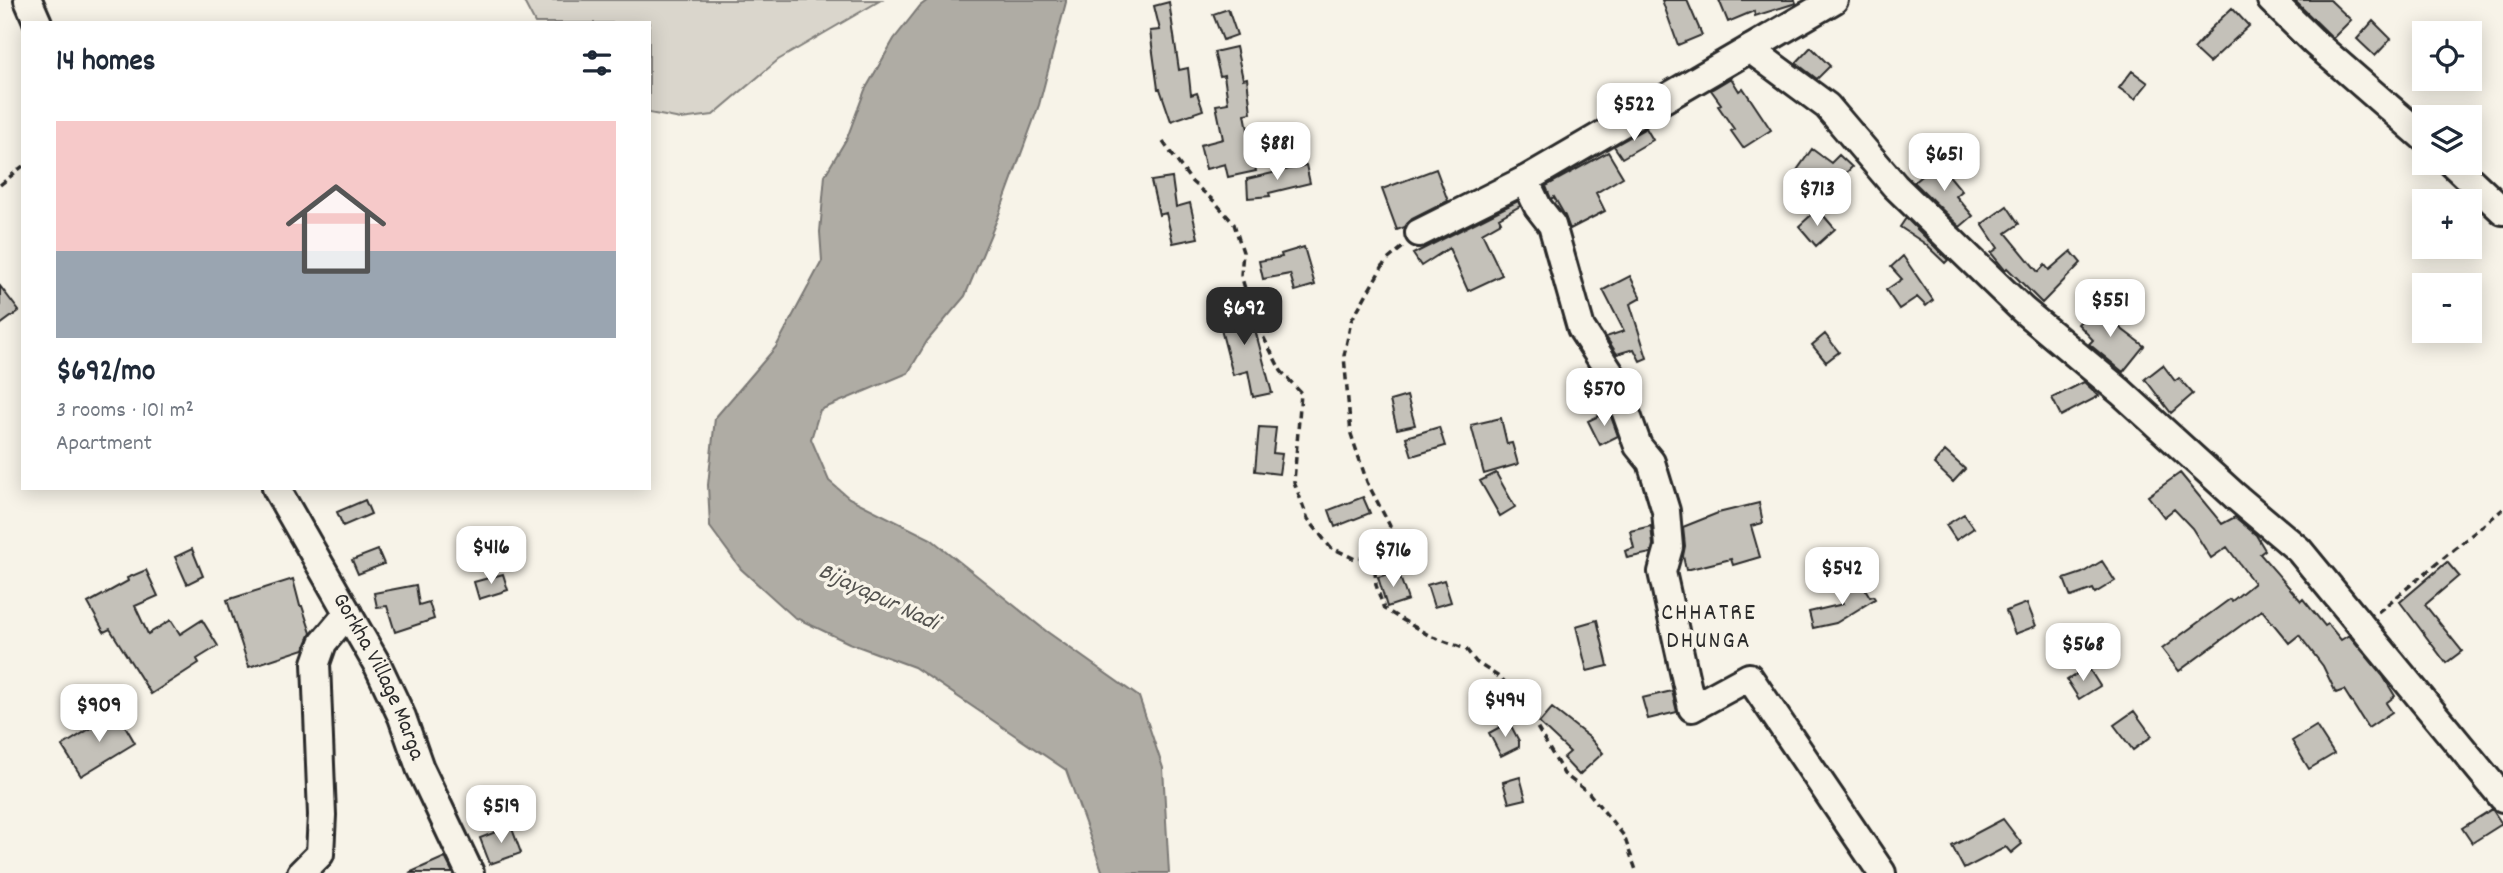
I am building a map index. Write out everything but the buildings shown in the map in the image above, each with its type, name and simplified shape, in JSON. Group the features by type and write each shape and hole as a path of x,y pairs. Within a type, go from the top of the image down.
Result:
{"street":[{"path":"28,0 37,21"},
{"path":"1419,233 1525,180 1834,0"},
{"path":"2271,0 2315,43 2412,128"},
{"path":"1750,49 1827,106 1895,186 2023,310 2121,392 2235,496 2299,550 2503,799"},
{"path":"2465,175 2503,211"},
{"path":"1525,180 1538,206 1552,225 1581,328 1614,379 1638,446 1651,462 1666,511 1669,547 1662,572 1692,708 1749,677 1882,873"},
{"name":"Gorkha Village Marga","path":"277,490 383,676 402,717 420,768 470,873"},
{"path":"301,873 320,854 322,816 316,663 323,643 348,613"}],"path":[{"path":"1163,142 1192,182 1215,202 1234,224 1242,252 1241,275 1254,319 1281,372 1301,393 1294,482 1308,519 1330,547 1354,559 1374,557"},
{"path":"0,185 21,168"},
{"path":"1419,233 1385,262 1351,321 1344,356 1351,433 1367,482 1390,526 1374,557 1376,584 1384,608 1430,636 1466,649 1476,662 1502,679 1524,705 1564,774 1589,793 1624,836 1636,873"},
{"path":"2361,626 2503,509"}],"shaded area":[{"path":"523,0 881,0 778,60 713,115 681,119 651,113 651,21 534,21"}],"water":[{"name":"Bijayapur Nadi","path":"928,0 1066,2 1039,105 998,217 965,296 927,341 908,373 820,410 811,439 829,481 849,498 931,539 1046,631 1139,697 1163,768 1169,873 1103,873 1066,770 914,667 849,643 794,617 741,569 710,527 708,485 715,418 776,347 822,261 820,232 825,175 847,138 865,90 894,39"}],"district":[{"name":"CHHATRE DHUNGA","path":"1709,628"}]}
